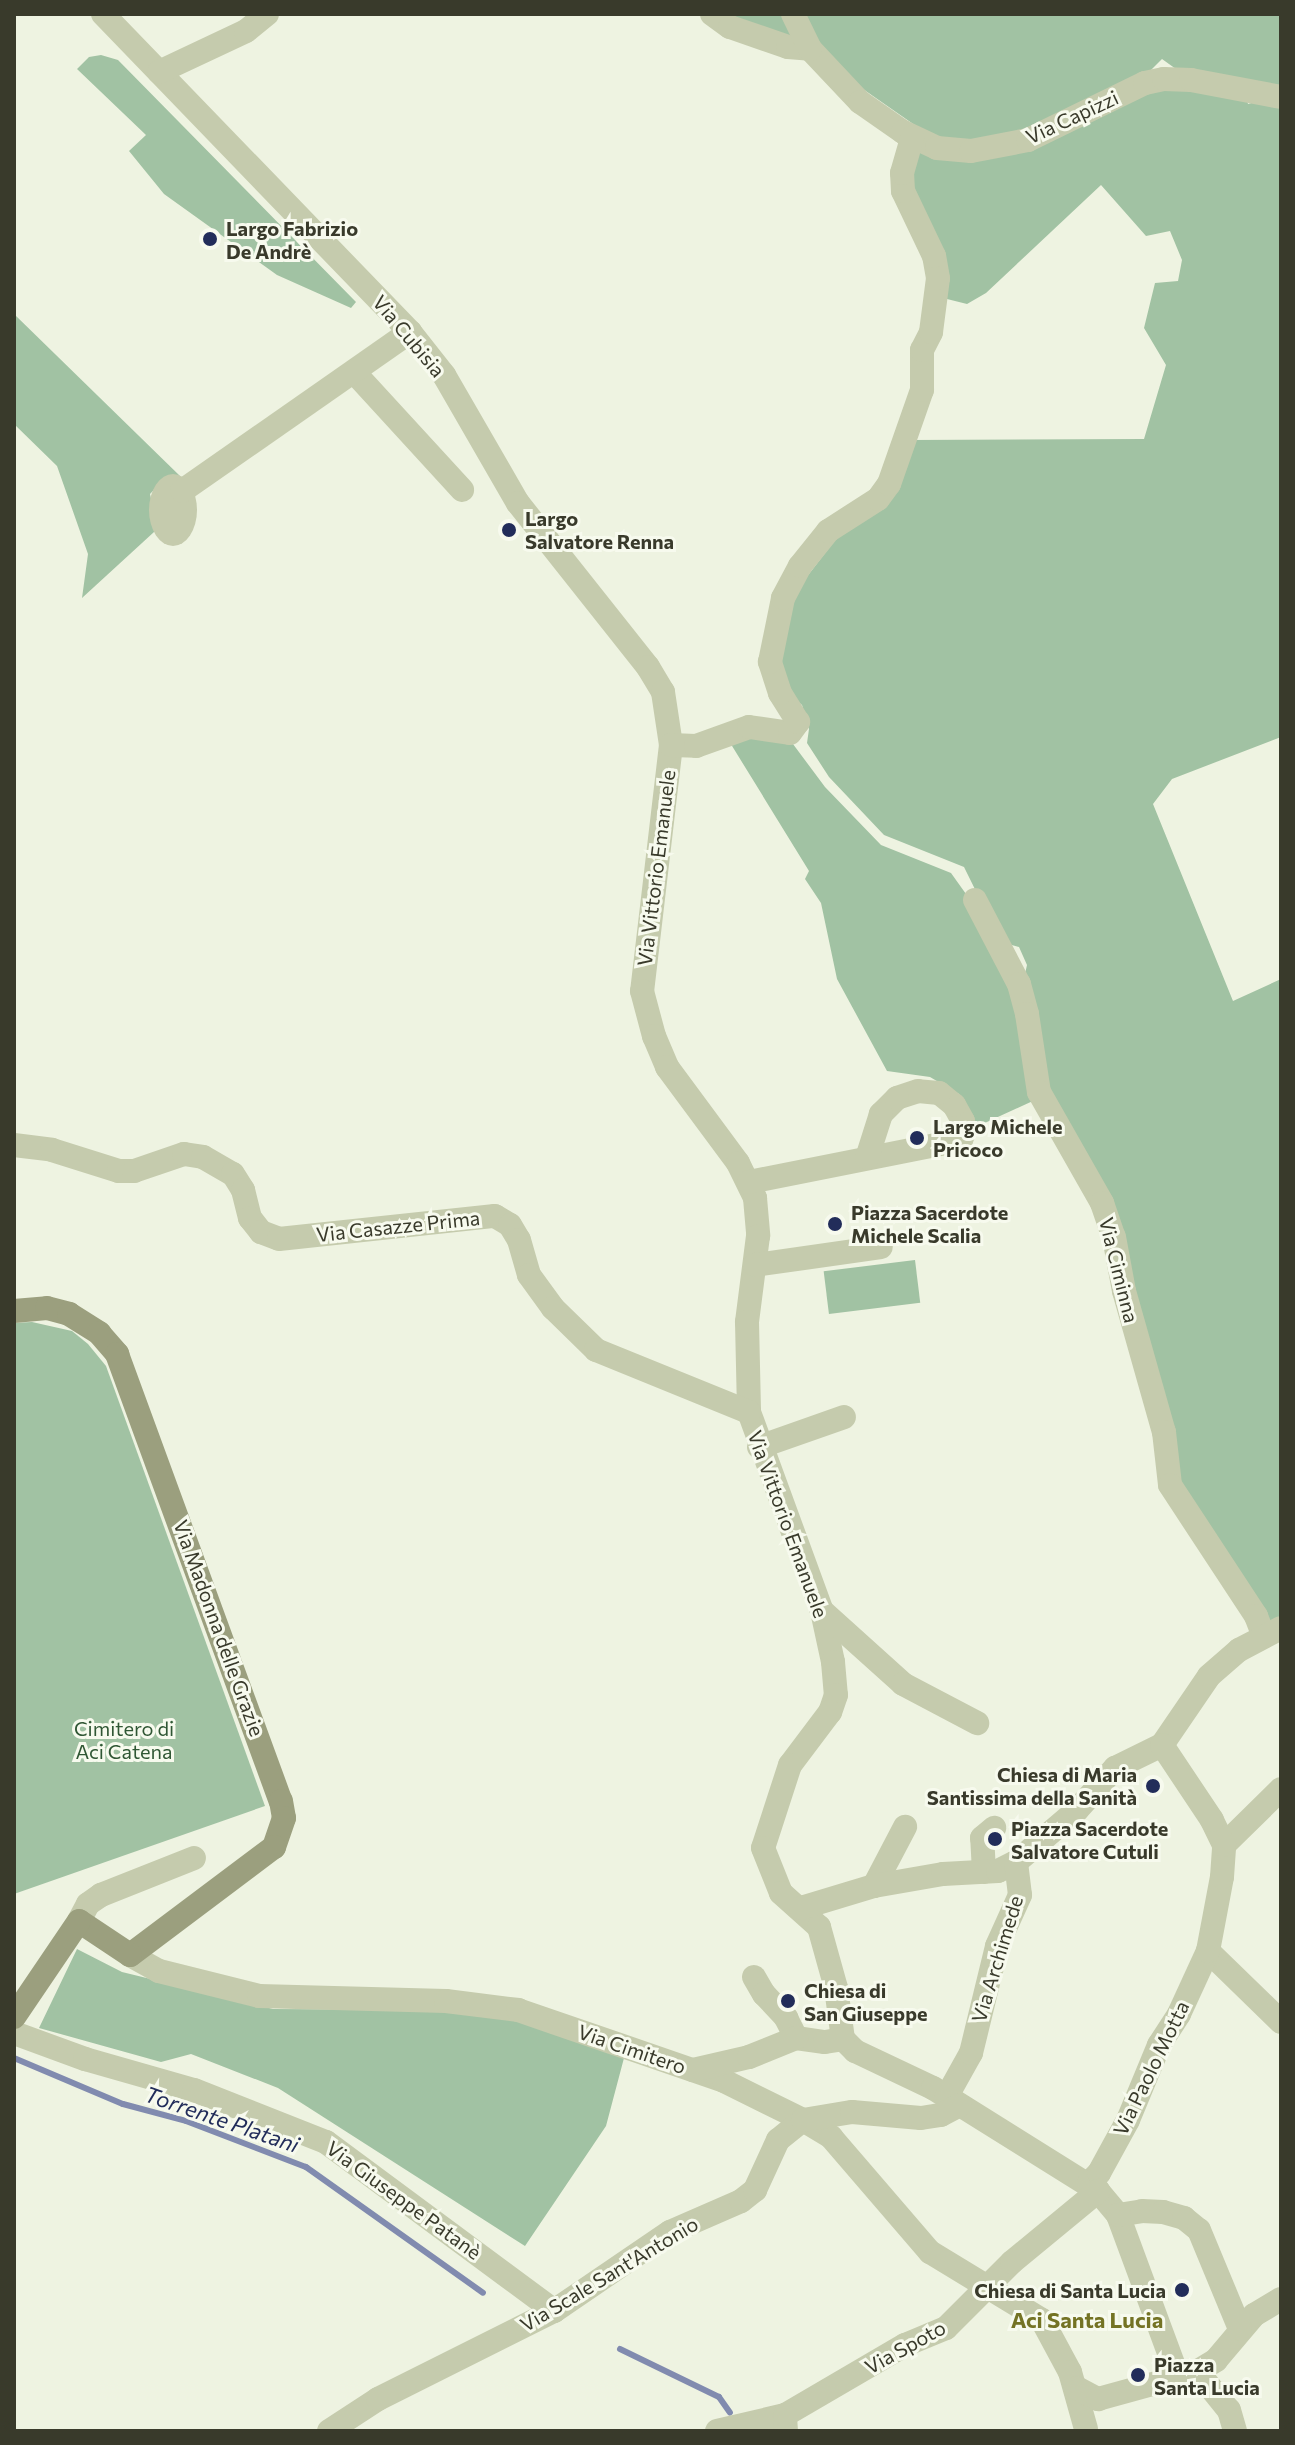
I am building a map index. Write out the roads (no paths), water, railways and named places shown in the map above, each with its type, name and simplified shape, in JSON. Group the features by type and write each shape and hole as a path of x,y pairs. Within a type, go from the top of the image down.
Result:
{"street":[{"name":"Via Cubisia","path":"103,14 410,332 444,375 518,503 648,667 663,692 670,717 671,745"},
{"path":"159,72 246,31 267,14"},
{"path":"712,14 730,27 788,47 810,49"},
{"name":"Via Capizzi","path":"793,14 810,49 860,102 912,137 937,148 971,151 1028,140 1145,83 1164,79 1191,80 1281,97"},
{"path":"671,745 696,746 749,727 790,733 798,722 780,693 770,662 783,598 800,566 828,531 878,499 889,484 922,390 922,350 931,332 938,278 918,216 903,191 902,173 912,137"},
{"path":"182,491 410,332"},
{"path":"354,372 462,490"},
{"name":"Via Vittorio Emanuele","path":"671,745 642,991 654,1036 667,1067 749,1182 757,1211 755,1265 747,1322 749,1412 759,1447 822,1611 833,1662 836,1695 830,1712 790,1765 763,1848 781,1893 819,1927 826,1947 843,2039"},
{"name":"Via Ciminna","path":"975,900 1019,984 1027,1014 1039,1092 1102,1203 1114,1237 1144,1370 1164,1432 1170,1485 1256,1616 1272,1632"},
{"name":"Via Casazze Prima","path":"14,1145 52,1150 119,1171 134,1171 184,1154 203,1157 233,1174 243,1190 250,1218 261,1232 279,1239 495,1216 510,1225 519,1240 529,1275 553,1308 596,1350 749,1412"},
{"path":"749,1182 867,1158"},
{"path":"755,1265 881,1247"},
{"name":"Via Madonna delle Grazie","path":"14,1311 47,1308 69,1314 99,1333 117,1354 283,1809 281,1836 274,1847 130,1955"},
{"path":"759,1447 844,1417"},
{"path":"822,1611 903,1684 977,1723"},
{"path":"801,1908 874,1886 998,1871 1016,1862 1077,1810 1115,1768 1162,1745 1209,1676 1239,1650 1272,1632"},
{"path":"1162,1745 1212,1820 1224,1845 1281,1789"},
{"path":"874,1886 905,1827"},
{"path":"984,1872 982,1838 994,1828"},
{"name":"Via Paolo Motta","path":"1094,2187 1128,2120 1159,2045 1179,2014 1208,1951 1222,1877 1224,1845"},
{"path":"14,2017 88,1904 101,1895 194,1858"},
{"name":"Via Archimede","path":"953,2100 971,2053 997,1946 1020,1895 1016,1862"},
{"name":"Via Cimitero","path":"79,1921 159,1971 259,1996 487,2004 518,2010 724,2081 803,2120 831,2137 930,2252 1042,2320 1077,2388 1086,2430"},
{"path":"1208,1951 1281,2022"},
{"path":"754,1977 764,1994 786,2018 796,2038"},
{"name":"Via Giuseppe Patanè","path":"14,2033 85,2059 194,2090 326,2142 554,2311"},
{"path":"693,2070 749,2057 796,2038 825,2042 843,2039 855,2051 953,2100 1094,2187 1118,2215 1186,2375 1206,2382 1232,2420"},
{"path":"803,2120 852,2112 921,2118 941,2115 953,2100"},
{"name":"Via Scale Sant'Antonio","path":"329,2431 378,2399 554,2311 670,2232 741,2201 755,2190 778,2140 803,2120"},
{"name":"Via Spoto","path":"717,2431 786,2423 905,2345 946,2328 1094,2187"},
{"path":"1118,2215 1163,2212 1184,2218 1199,2230 1234,2338 1232,2420"},
{"path":"1077,2388 1086,2396 1098,2399 1186,2375 1216,2360 1254,2315 1281,2299"},
{"path":"1086,2430 1123,2393"}],"waterway":[{"name":"Torrente Platani","path":"14,2058 123,2104 186,2121 306,2167 483,2293"},
{"name":"Torrente Platani","path":"620,2349 719,2397 730,2413"}],"place":[{"name":"Largo Fabrizio De Andrè","path":"210,239"},
{"name":"Largo Salvatore Renna","path":"509,530"},
{"name":"Largo Michele Pricoco","path":"917,1138"},
{"name":"Piazza Sacerdote Michele Scalia","path":"835,1224"},
{"name":"Chiesa di Maria Santissima della Sanità","path":"1153,1786"},
{"name":"Piazza Sacerdote Salvatore Cutuli","path":"995,1839"},
{"name":"Chiesa di San Giuseppe","path":"788,2001"},
{"name":"Chiesa di Santa Lucia","path":"1182,2290"},
{"name":"Piazza Santa Lucia","path":"1138,2375"}],"district":[{"name":"Aci Santa Lucia","path":"1087,2320"}],"park label":[{"name":"Cimitero di Aci Catena","path":"124,1740"}]}
